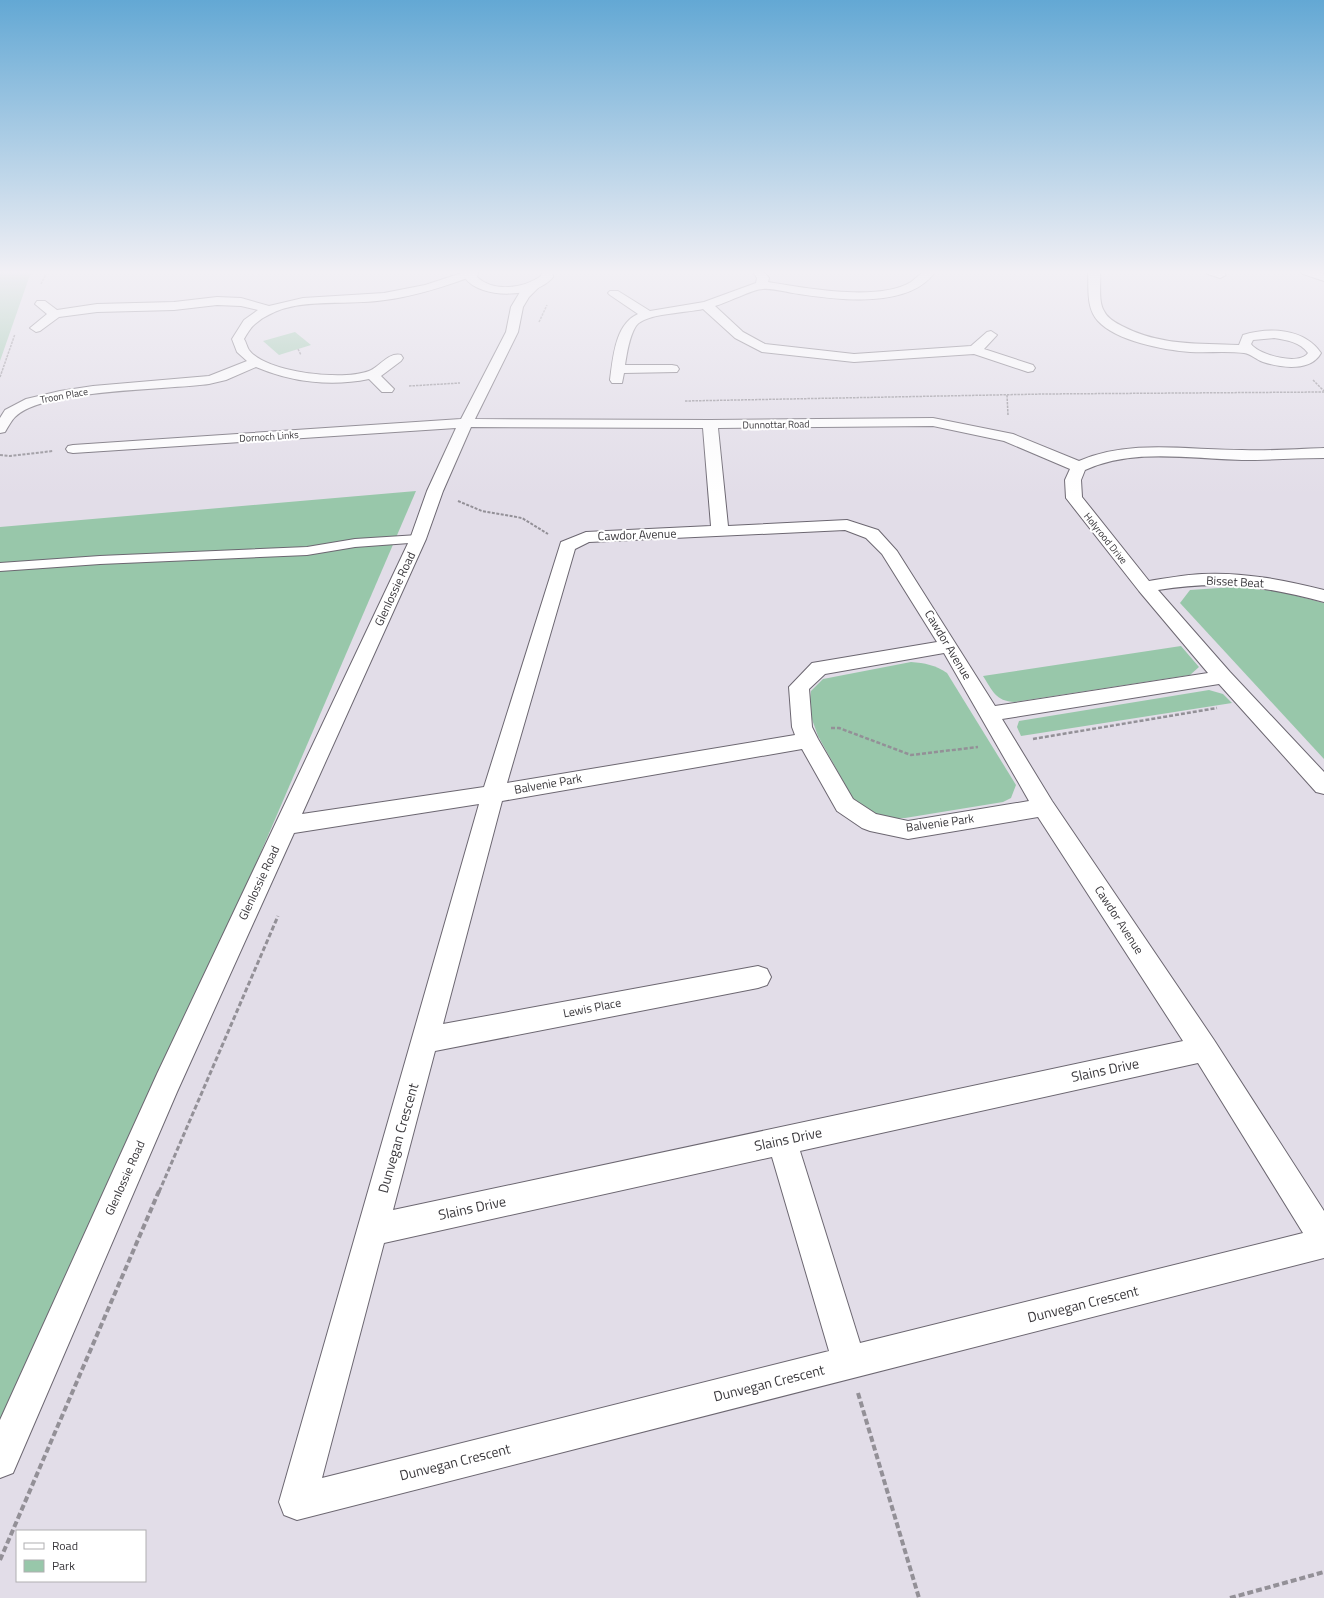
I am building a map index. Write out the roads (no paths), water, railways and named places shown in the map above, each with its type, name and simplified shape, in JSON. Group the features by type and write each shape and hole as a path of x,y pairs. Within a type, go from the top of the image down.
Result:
{"street":[{"path":"241,347 243,351 257,362 283,374 301,378 333,379 372,375 396,358"},
{"name":"Glenlossie Road","path":"0,1460 167,1084 418,540 435,491 466,423 504,347"},
{"path":"624,347 618,374 672,368"},
{"path":"760,347 854,358 975,350 1028,368"},
{"path":"975,350 979,347"},
{"path":"1179,347 1248,349 1268,359 1296,363 1310,360 1314,357 1318,348"},
{"name":"Troon Place","path":"0,429 1,425 12,413 23,406 34,395 106,388 178,385 210,380 257,362"},
{"path":"372,375 386,388"},
{"name":"Dunnottar Road","path":"466,423 710,424 933,422 1008,438 1079,467"},
{"name":"Dornoch Links","path":"73,449 466,423"},
{"path":"710,424 720,532"},
{"path":"1079,467 1099,458 1138,452 1242,455 1324,453"},
{"name":"Holyrood Drive","path":"1079,467 1074,480 1074,498 1145,587 1223,677 1324,786"},
{"name":"Cawdor Avenue","path":"493,794 567,546 586,537 847,525 872,534 889,551 949,646 1044,807 1204,1049 1324,1239"},
{"name":"Bisset Beat","path":"1145,587 1208,578 1246,580 1284,586 1324,596"},
{"name":"Balvenie Park","path":"949,646 820,668 799,687 802,727 845,805 870,822 908,830 1044,807"},
{"path":"989,714 1223,677"},
{"name":"Balvenie Park","path":"286,825 493,794 808,740"},
{"name":"Dunvegan Crescent","path":"493,794 297,1502 1324,1243"},
{"name":"Lewis Place","path":"426,1040 758,977"},
{"name":"Slains Drive","path":"373,1230 1204,1049"},
{"path":"782,1141 849,1362"}],"lane":[{"path":"0,567 100,560 307,551 355,543 418,540"}]}
